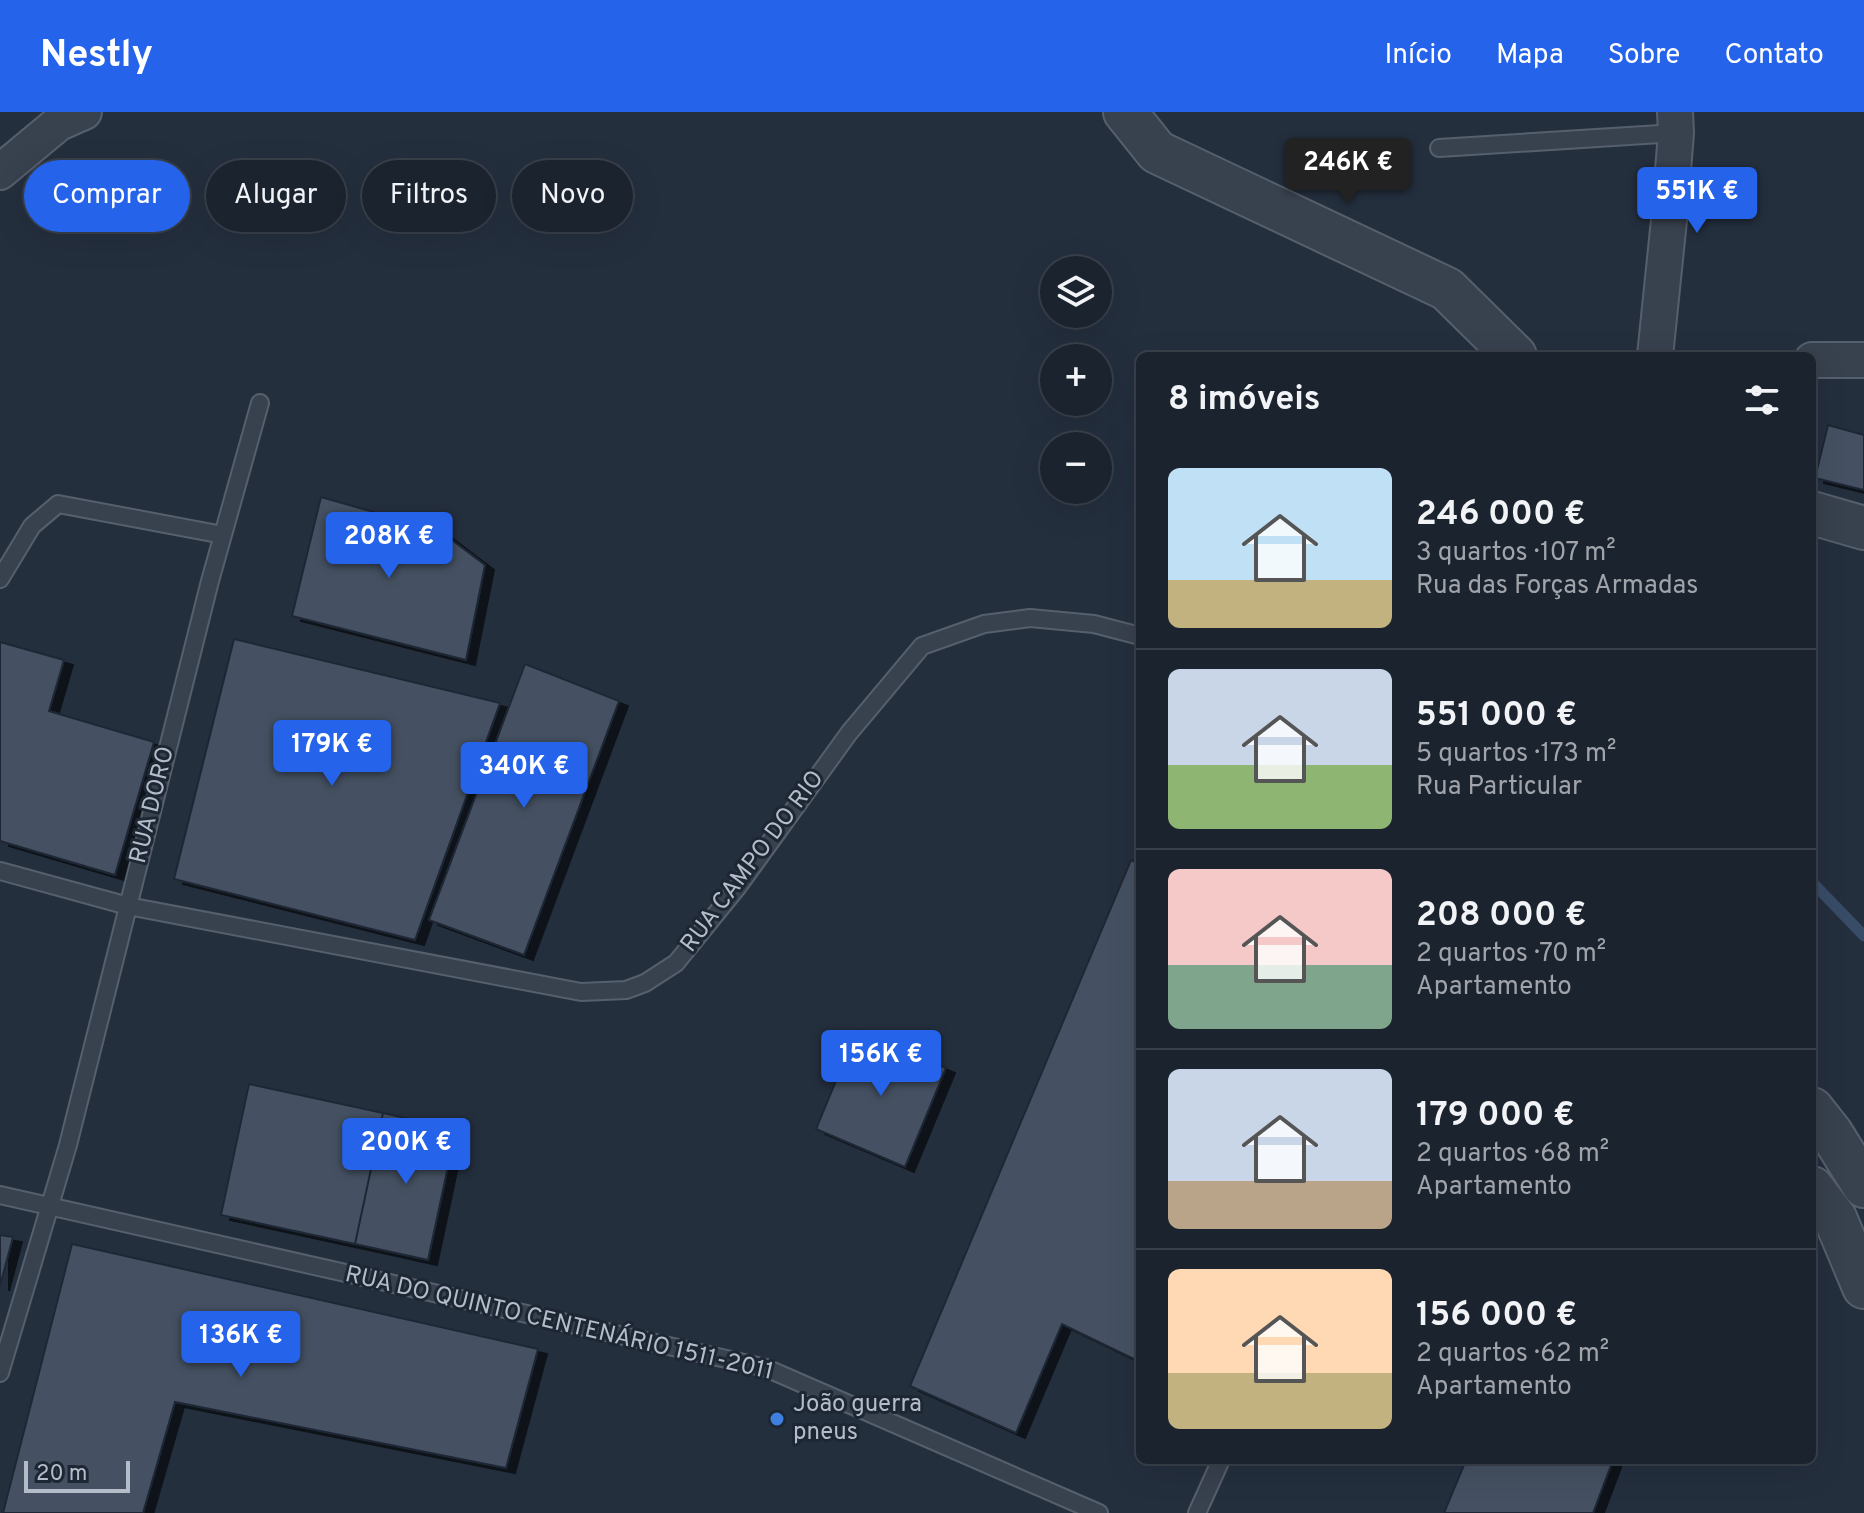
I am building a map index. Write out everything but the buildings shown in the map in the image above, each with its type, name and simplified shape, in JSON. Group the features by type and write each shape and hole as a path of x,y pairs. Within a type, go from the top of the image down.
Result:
{"street":[{"path":"0,172 59,123 84,112"},
{"path":"1125,112 1157,152 1447,289 1511,352"},
{"path":"1655,352 1675,122"},
{"path":"1816,360 1864,360"},
{"path":"1816,514 1864,528"},
{"path":"1816,1114 1864,1186"},
{"path":"1816,1193 1835,1218 1864,1287"}],"lane":[{"path":"1439,148 1675,122"},
{"name":"RUA DORO","path":"0,1373 50,1207 223,535 260,403"},
{"path":"0,579 32,526 58,504 223,535"},
{"name":"RUA CAMPO DO RIO","path":"0,871 128,906 581,992 626,990 645,983 676,963 737,888 849,733 922,646 984,624 1030,618 1094,624 1136,635"},
{"name":"RUA DO QUINTO CENTENÁRIO 1511-2011","path":"0,1195 766,1368 1099,1513"},
{"path":"1197,1513 1219,1464"}],"waterway":[{"path":"1816,886 1864,936"}],"place":[{"name":"João guerra pneus","path":"777,1419"}]}
